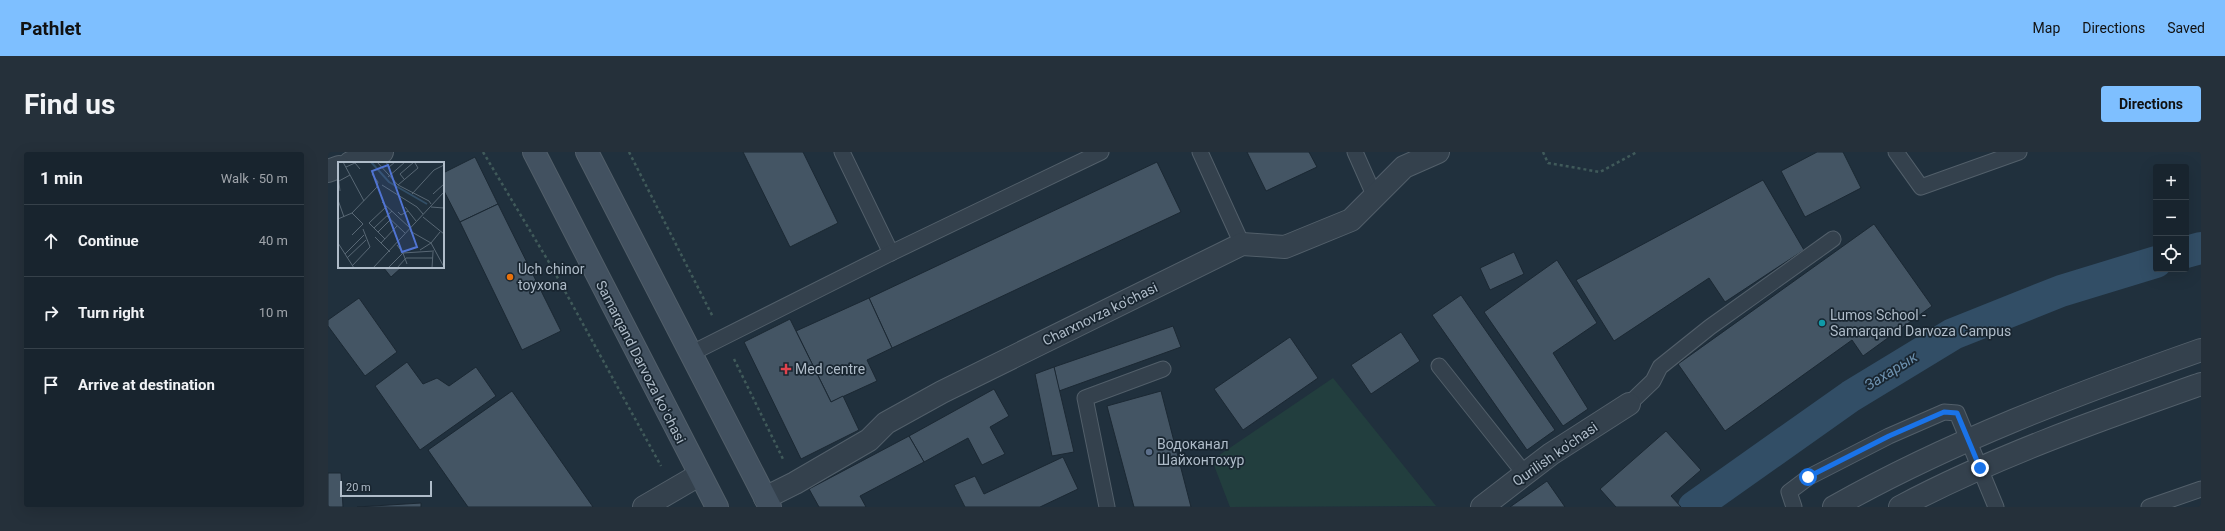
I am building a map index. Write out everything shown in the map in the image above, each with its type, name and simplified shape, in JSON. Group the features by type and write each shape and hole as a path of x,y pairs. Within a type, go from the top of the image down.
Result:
{"main road":[{"name":"Samarqand Darvoza koʻchasi","path":"534,152 699,475 717,507"},
{"path":"587,152 767,503"}],"street":[{"path":"353,162 382,152"},
{"path":"1242,244 1284,247 1351,220 1404,167 1438,152"},
{"path":"328,171 338,167"},
{"name":"Charxnovza ko'chasi","path":"767,503 795,483 869,440 886,423 942,392 1242,244"},
{"path":"1834,507 1968,441 2063,401 2201,350"},
{"path":"1900,507 1980,468 2073,430 2201,384"},
{"name":"Qurilish ko'chasi","path":"1482,507 1524,473 1629,404"},
{"path":"644,507 699,475"}],"lane":[{"path":"842,152 891,253"},
{"path":"690,354 1076,158 1101,152"},
{"path":"1200,152 1242,244"},
{"path":"1355,152 1375,197"},
{"path":"1896,152 1921,187 2019,152"},
{"path":"1629,404 1653,381 1660,367 1710,327 1833,239"},
{"path":"1438,366 1524,473"},
{"path":"1107,507 1085,398 1163,369"},
{"path":"1794,507 1789,492 1808,477 1889,436 1944,412 1957,413 1996,507"},
{"path":"2149,507 2201,489"}],"path":[{"path":"483,152 550,264 674,489"},
{"path":"1543,152 1548,163 1600,172 1637,152"}],"green space":[{"path":"1333,378 1436,506 1230,507 1212,460"}],"building":[{"path":"743,152 803,152 838,223 790,247"},
{"path":"1247,152 1309,152 1317,167 1266,191"},
{"path":"1817,152 1843,152 1861,188 1805,217 1781,171"},
{"path":"475,157 498,204 460,222 444,191 444,172"},
{"path":"1157,162 1181,212 892,348 869,298"},
{"path":"1763,180 1804,250 1725,302 1709,278 1614,341 1576,280"},
{"name":"Uch chinor toyxona","path":"498,204 561,331 522,350 460,222"},
{"name":"Lumos School - Samarqand Darvoza Campus","path":"1874,224 1932,306 1863,356 1852,340 1725,431 1678,364"},
{"path":"1514,252 1524,274 1490,290 1480,268"},
{"path":"1557,260 1597,323 1553,353 1588,409 1563,426 1484,312"},
{"path":"384,268 401,268 391,277"},
{"path":"1461,295 1555,430 1527,450 1432,315"},
{"path":"359,298 397,352 365,376 328,326 328,320"},
{"path":"869,298 892,348 867,360 877,381 831,402 796,331"},
{"name":"Med centre","path":"790,319 831,402 843,396 859,430 801,459 744,342"},
{"path":"1173,326 1181,347 1059,391 1054,367"},
{"path":"1401,332 1420,361 1371,394 1351,365"},
{"path":"1290,337 1318,378 1243,430 1214,389"},
{"path":"407,362 423,384 437,378 449,386 476,367 496,396 420,450 375,386"},
{"path":"1054,367 1074,452 1052,456 1035,374"},
{"path":"994,389 1009,416 990,427 1005,454 982,465 968,438 924,462 909,436"},
{"path":"512,391 593,507 468,507 428,450"},
{"path":"1161,391 1191,507 1134,507 1107,406"},
{"path":"1666,431 1701,470 1671,496 1681,507 1616,507 1600,489"},
{"path":"909,436 924,462 860,496 866,507 819,507 809,489"},
{"path":"1063,457 1078,489 1040,507 965,507 954,485 975,476 984,494"},
{"path":"328,473 341,473 343,507 328,507"},
{"path":"1547,481 1565,507 1510,507"},
{"path":"421,503 421,507 357,507"}],"waterway":[{"name":"Захарык","path":"2189,251 2201,248"},
{"name":"Захарык","path":"1694,507 1851,396 1953,334 2061,291 2153,263"}],"place":[{"name":"Uch chinor toyxona","path":"510,277"},
{"name":"Lumos School - Samarqand Darvoza Campus","path":"1822,323"},
{"name":"Med centre","path":"786,369"},
{"name":"Водоканал Шайхонтохур","path":"1149,452"}],"route":[{"path":"1808,477 1889,436 1944,412 1957,413 1980,468"}]}
